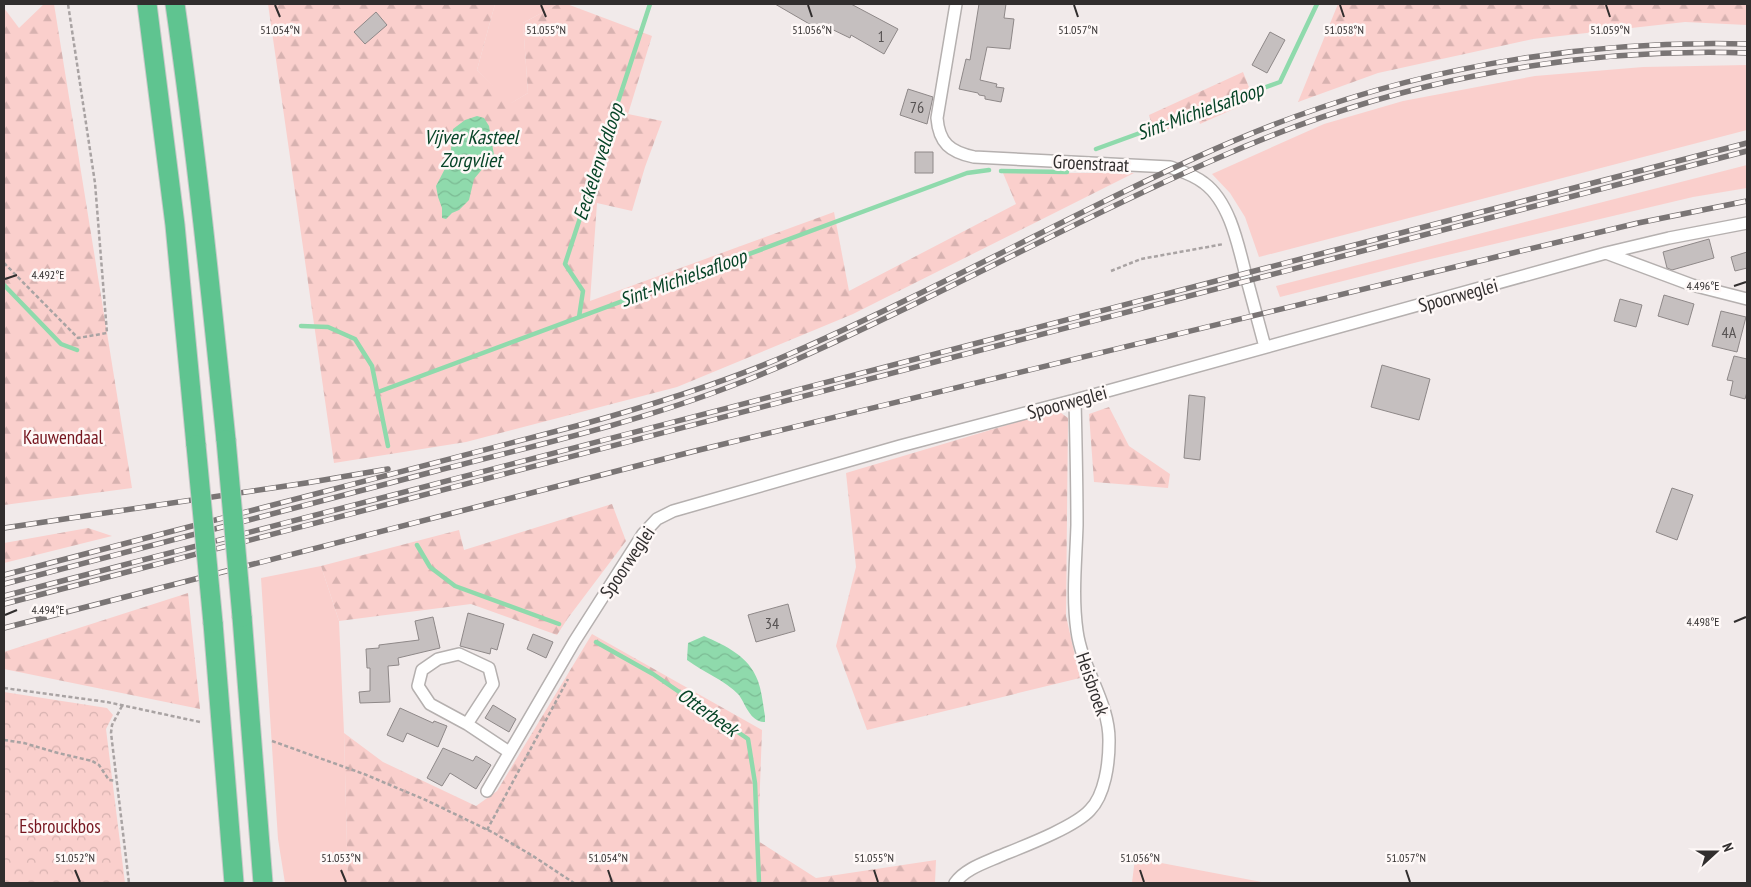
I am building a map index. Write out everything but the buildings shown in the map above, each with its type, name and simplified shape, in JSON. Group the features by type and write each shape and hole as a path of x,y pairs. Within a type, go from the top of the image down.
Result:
{"highway":[{"path":"147,4 175,225 213,623 234,883"},
{"path":"175,4 203,219 226,440 263,883"}],"street":[{"name":"Groenstraat","path":"956,4 937,118 938,131 942,140 956,152 974,158 1170,167 1194,176 1206,184 1218,198 1229,218 1238,242 1265,347"},
{"name":"Spoorweglei","path":"487,791 566,654 643,534 657,519 673,511 900,446 1075,400 1606,253 1669,238 1747,223"},
{"path":"1606,253 1692,285 1747,298"},
{"name":"Heisbroek","path":"956,883 960,876 983,863 1021,848 1074,822 1091,810 1100,794 1108,766 1109,740 1105,712 1081,651 1075,611 1077,522 1075,400"},
{"path":"467,724 493,684 489,668 460,654 438,659 422,670 418,686 430,704 467,724 510,752"}],"path":[{"path":"4,263 78,338 107,333 95,183 68,4"},
{"path":"1112,271 1141,259 1238,242"},
{"path":"487,830 568,682 569,669 566,654"},
{"path":"4,688 122,706 200,722"},
{"path":"122,706 112,726 111,733 129,883"},
{"path":"4,740 24,743 92,761 100,765 109,780 116,781"},
{"path":"272,741 364,774 487,830 533,856 574,883"}],"green space":[{"name":"Kauwendaal","path":"44,4 54,4 132,488 4,505 4,8 19,28"},
{"path":"268,4 495,4 477,70 511,103 528,93 523,23 558,4 567,4 652,36 628,114 662,121 645,167 632,211 597,203 590,301 834,212 849,291 1016,204 1003,173 1134,173 853,314 677,387 466,442 334,463"},
{"path":"495,4 558,4 523,23 528,93 510,104 477,70"},
{"path":"1338,4 1747,4 1747,25 1685,22 1533,39 1378,73 1298,102"},
{"path":"1747,65 1747,130 1259,257 1245,217 1230,193 1212,174 1324,124 1403,101 1535,76 1643,67"},
{"path":"1243,72 1254,100 1200,124 1197,116 1155,135 1149,115"},
{"path":"1747,165 1747,188 1693,197 1418,262 1280,297 1276,286"},
{"path":"1109,407 1129,446 1170,474 1168,488 1094,482 1089,414"},
{"path":"1057,410 1068,418 1066,616 1080,678 867,730 836,646 856,567 846,473"},
{"path":"612,504 626,541 557,635 471,604 339,621 321,566 459,530 464,550"},
{"path":"88,528 112,536 4,563 4,543"},
{"path":"321,566 339,621 348,883 285,883 278,839 261,578"},
{"path":"188,593 200,709 4,669 4,652"},
{"path":"592,634 762,730 758,841 816,878 936,860 935,883 348,883 344,733 383,762 476,806 497,791"},
{"name":"Esbrouckbos","path":"4,692 107,708 113,715 106,729 125,883 4,883"},
{"path":"1135,858 1267,883 1132,883"}],"water":[{"name":"Vijver Kasteel Zorgvliet","path":"477,116 484,118 489,126 494,155 474,179 469,200 446,219 442,218 442,208 436,186 450,159 453,129 465,120"},
{"path":"704,636 743,658 754,672 761,694 765,722 752,716 739,695 721,680 687,660 688,643"}],"waterway":[{"name":"Eeckelenveldloop","path":"579,317 583,291 565,264 650,4"},
{"name":"Sint-Michielsafloop","path":"1096,149 1280,82 1317,4"},
{"name":"Sint-Michielsafloop","path":"378,392 967,173 989,170"},
{"name":"Sint-Michielsafloop","path":"1001,171 1067,172"},
{"name":"Otterbeek","path":"4,285 61,344 77,350"},
{"name":"Otterbeek","path":"301,326 328,327 355,339 372,366 388,446"},
{"name":"Otterbeek","path":"417,545 430,567 455,586 559,624"},
{"name":"Otterbeek","path":"596,642 653,674 748,739 755,783 759,883"}],"railway":[{"path":"4,575 580,425 714,384 792,353 870,317 1196,157 1269,126 1349,98 1461,70 1575,51 1632,46 1747,44"},
{"path":"4,584 584,433 697,399 831,344 1181,174 1281,132 1345,110 1410,91 1476,76 1543,64 1611,56 1747,53"},
{"path":"4,596 1747,143"},
{"path":"4,604 1747,151"},
{"path":"4,628 699,450 1638,223 1747,201"},
{"path":"4,528 388,469"}]}
